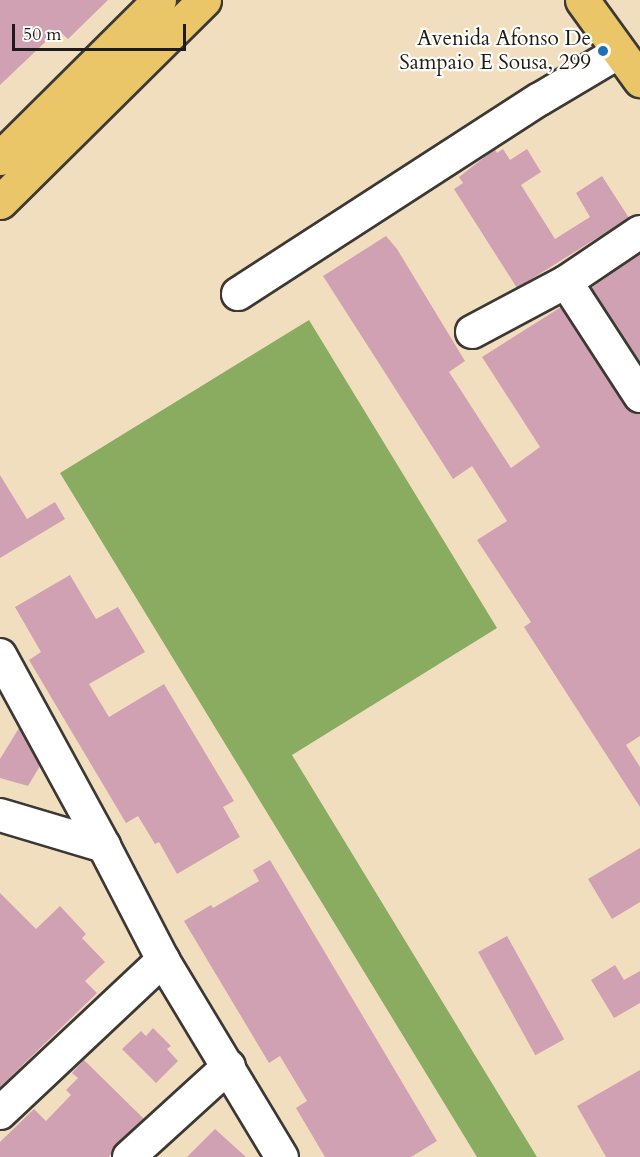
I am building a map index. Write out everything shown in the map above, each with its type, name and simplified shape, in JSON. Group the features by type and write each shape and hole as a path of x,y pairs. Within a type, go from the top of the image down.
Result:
{"main road":[{"path":"0,158 159,0"},
{"path":"0,202 204,0"},
{"path":"582,0 640,80"}],"street":[{"path":"238,294 540,99 619,52"},
{"path":"472,332 566,282 640,232"},
{"path":"566,282 640,396"},
{"path":"0,655 163,960 282,1157"},
{"path":"0,814 104,846"},
{"path":"0,1113 163,960"},
{"path":"129,1157 229,1066"}],"green space":[{"path":"309,320 497,628 292,755 537,1157 477,1157 60,473"}],"building":[{"path":"0,0 108,0 68,39 58,30 0,85"},
{"path":"495,149 497,153 503,149 510,160 527,149 541,172 521,185 555,239 590,217 576,193 602,176 629,218 517,288 454,189 463,183 459,177"},
{"path":"386,236 397,249 465,361 449,372 511,468 540,447 482,357 561,307 625,406 631,412 640,414 640,736 626,745 640,767 640,807 524,627 531,622 477,540 507,521 472,466 453,479 323,276"},
{"path":"640,254 640,363 591,288"},
{"path":"0,475 27,519 55,502 65,519 0,558"},
{"path":"70,575 96,619 118,607 145,652 89,684 109,717 164,684 234,801 223,807 240,837 177,874 159,842 155,844 138,816 126,823 29,660 41,652 15,607"},
{"path":"19,728 40,766 28,786 0,778 0,759"},
{"path":"640,848 640,902 612,919 588,879"},
{"path":"270,860 437,1141 411,1157 325,1157 296,1108 307,1101 280,1056 269,1063 184,921 211,905 213,908 259,881 253,870"},
{"path":"0,893 36,929 60,906 86,934 82,938 105,962 85,981 97,993 0,1087"},
{"path":"507,936 564,1039 535,1055 478,952"},
{"path":"615,965 624,980 640,971 640,1003 614,1018 591,980"},
{"path":"153,1028 171,1046 167,1049 178,1061 156,1083 122,1049 141,1031 146,1036"},
{"path":"84,1060 144,1119 117,1144 109,1157 0,1157 0,1142 34,1109 46,1121 71,1095 66,1090 78,1078 72,1073"},
{"path":"640,1070 640,1157 606,1157 577,1106"},
{"path":"215,1129 246,1157 187,1157"}],"place":[{"name":"Avenida Afonso De Sampaio E Sousa, 299","path":"603,51"}]}
